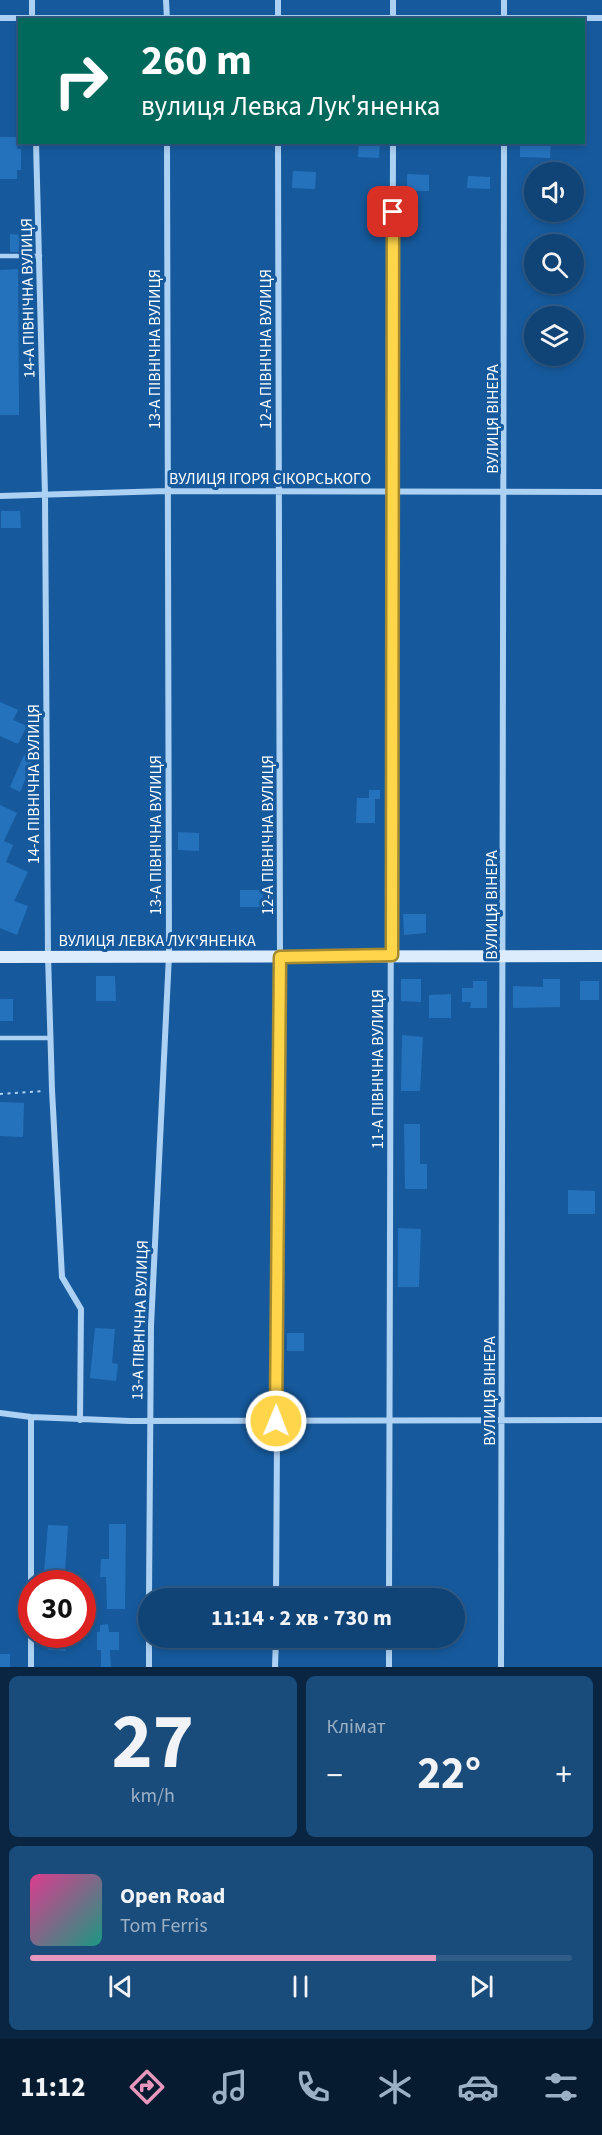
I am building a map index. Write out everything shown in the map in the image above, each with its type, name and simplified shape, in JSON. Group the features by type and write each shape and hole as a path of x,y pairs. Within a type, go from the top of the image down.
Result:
{"street":[{"path":"32,0 32,18"},
{"path":"166,0 167,18"},
{"path":"278,0 278,18"},
{"path":"393,0 393,18"},
{"path":"504,0 504,18"},
{"path":"0,18 18,19"},
{"path":"585,18 602,18"},
{"name":"14-А ПІВНІЧНА ВУЛИЦЯ","path":"36,144 45,495 48,955 52,1090 62,1277 81,1309 80,1420"},
{"name":"13-А ПІВНІЧНА ВУЛИЦЯ","path":"149,1588 151,1326 169,955 167,144"},
{"name":"12-А ПІВНІЧНА ВУЛИЦЯ","path":"276,1588 280,957 278,144"},
{"name":"11-А ПІВНІЧНА ВУЛИЦЯ","path":"388,1588 392,955 393,144"},
{"name":"ВУЛИЦЯ ВІНЕРА","path":"501,1667 504,144"},
{"name":"ВУЛИЦЯ ІГОРЯ СІКОРСЬКОГО","path":"0,496 167,491 602,492"},
{"name":"ВУЛИЦЯ ЛЕВКА ЛУК'ЯНЕНКА","path":"0,957 48,955 602,956"},
{"path":"0,1413 80,1420 602,1420"},
{"path":"31,1417 31,1667"},
{"path":"149,1648 149,1667"},
{"path":"276,1648 276,1667"},
{"path":"389,1648 389,1667"}],"lane":[{"path":"0,256 39,256"},
{"path":"0,1038 51,1038"}],"path":[{"path":"0,1094 52,1090"}],"building":[{"path":"0,137 17,137 17,149 21,149 21,170 17,170 17,179 0,179"},
{"path":"359,144 380,144 379,158 358,157"},
{"path":"520,144 551,144 550,158 520,157"},
{"path":"293,171 316,172 315,189 292,188"},
{"path":"407,174 429,175 429,191 407,191"},
{"path":"468,176 490,177 490,189 467,188"},
{"path":"10,234 22,235 21,252 10,252"},
{"path":"18,269 19,415 0,415 0,270"},
{"path":"1,511 20,511 21,528 1,528"},
{"path":"0,702 18,710 13,720 27,726 18,744 0,736"},
{"path":"24,755 34,759 20,792 10,787"},
{"path":"369,790 380,790 380,799 375,799 375,823 356,823 357,798 369,798"},
{"path":"0,805 17,813 4,841 13,845 6,862 28,872 14,901 28,906 17,935 0,928"},
{"path":"178,832 199,833 199,851 178,850"},
{"path":"240,890 263,890 263,907 240,907"},
{"path":"403,914 426,914 426,933 404,935"},
{"path":"96,976 115,976 116,1001 96,1001"},
{"path":"401,979 421,979 421,1002 401,1001"},
{"path":"543,979 560,979 560,1007 513,1008 513,986 543,987"},
{"path":"473,981 487,981 487,1008 470,1008 471,1002 462,1002 462,988 473,988"},
{"path":"580,981 599,981 599,1000 580,1000"},
{"path":"451,994 451,1018 429,1018 429,995"},
{"path":"0,999 13,999 13,1021 0,1021"},
{"path":"402,1035 423,1037 420,1091 401,1091"},
{"path":"0,1102 24,1103 23,1137 0,1136"},
{"path":"404,1124 420,1124 420,1164 427,1164 427,1189 405,1189"},
{"path":"568,1190 595,1191 595,1214 568,1214"},
{"path":"398,1228 421,1229 419,1287 398,1287"},
{"path":"95,1328 115,1329 112,1363 118,1364 116,1381 90,1378"},
{"path":"287,1333 304,1333 304,1351 287,1351"},
{"path":"109,1524 126,1524 125,1609 107,1609 106,1577 100,1577 101,1559 109,1559"},
{"path":"48,1525 68,1526 65,1570 44,1570"},
{"path":"108,1624 109,1632 119,1632 119,1650 110,1650 111,1667 101,1667 101,1650 97,1650 97,1632 100,1632 100,1625"},
{"path":"48,1648 66,1648 66,1651 48,1650"},
{"path":"0,1654 10,1654 10,1667 0,1667"}],"route":[{"path":"276,1421 280,957 392,955 393,212"}]}
